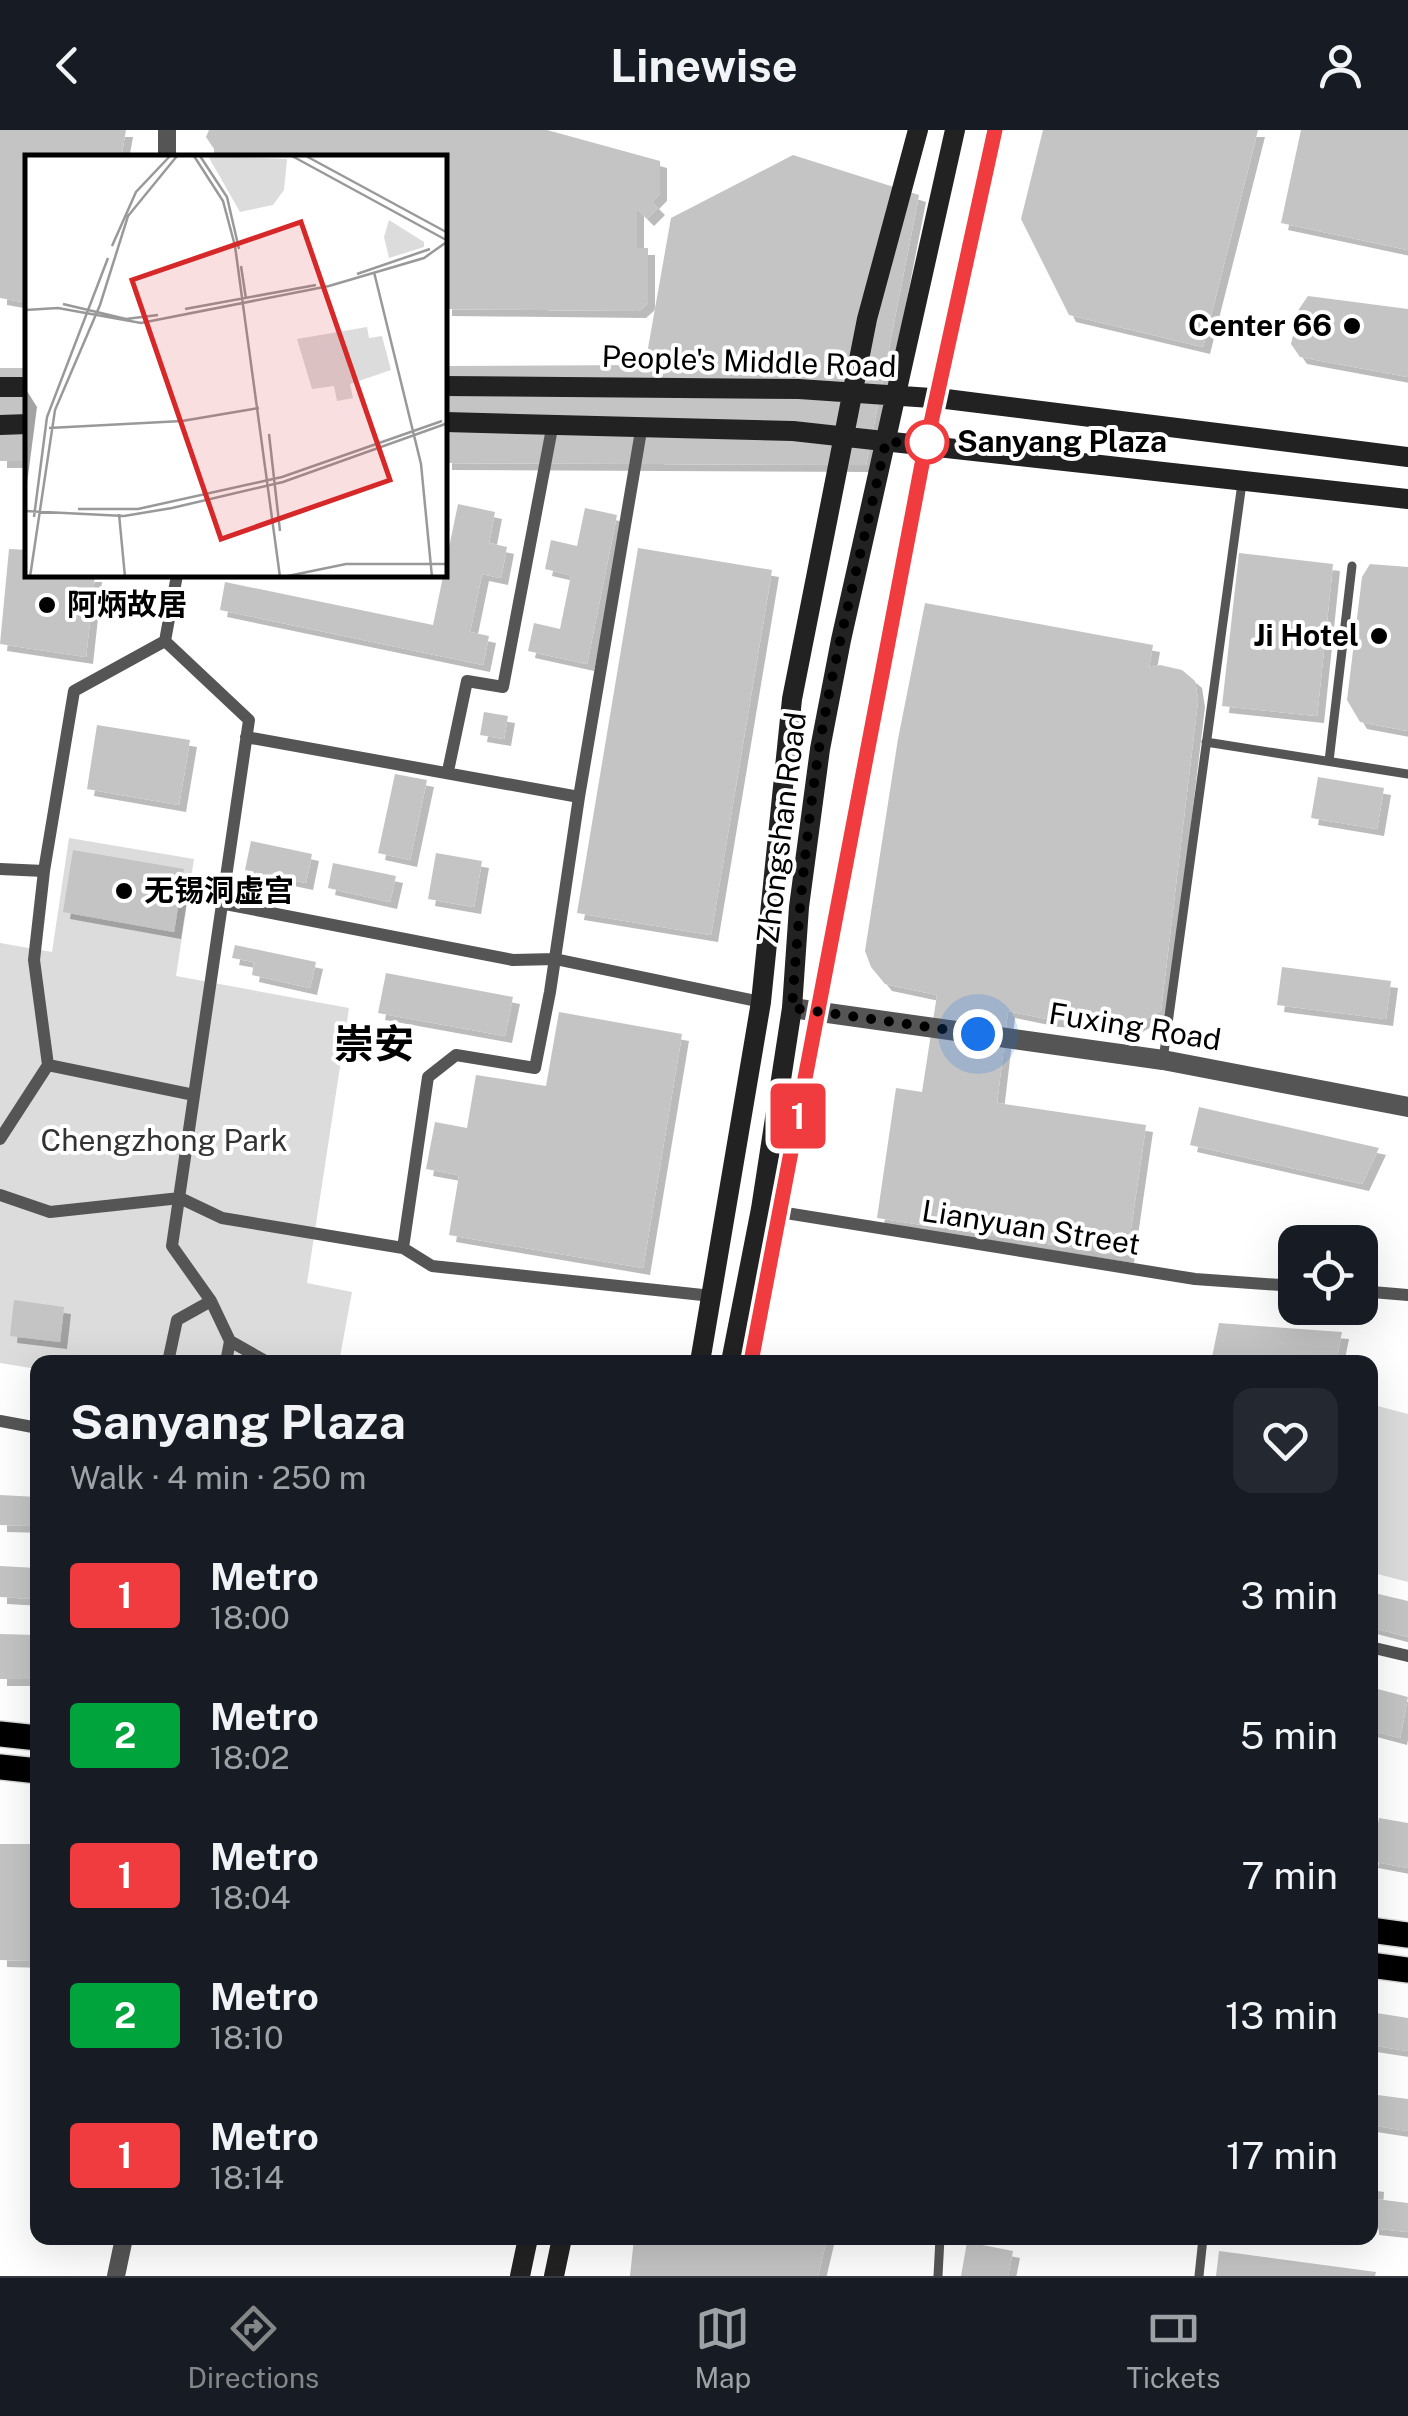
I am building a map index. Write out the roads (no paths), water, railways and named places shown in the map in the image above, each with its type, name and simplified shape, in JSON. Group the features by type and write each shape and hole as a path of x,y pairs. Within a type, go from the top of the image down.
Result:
{"main road":[{"name":"Zhongshan Road","path":"701,1355 760,1002 792,699 867,318 918,130"},
{"name":"Zhongshan Road","path":"732,1355 761,1208 792,1008 820,749 840,640 955,130"},
{"name":"People's Middle Road","path":"448,386 852,392 946,398 1408,457"},
{"path":"448,422 642,425 842,436 1408,499"},
{"path":"0,425 25,424"},
{"path":"0,1734 30,1737"},
{"path":"0,1767 30,1770"},
{"path":"1378,1931 1408,1935"},
{"path":"1378,1966 1408,1970"},
{"path":"520,2276 527,2245"},
{"path":"554,2276 561,2245"}],"street":[{"path":"448,771 467,681 503,687 553,423"},
{"path":"403,1248 428,1077 456,1056 534,1068 642,425"},
{"path":"165,641 176,578"},
{"path":"165,641 249,720 172,1246 210,1301 230,1341 255,1355"},
{"path":"0,1139 48,1065 34,960 44,872 74,691 165,641"},
{"path":"246,738 579,797"},
{"path":"0,869 44,872"},
{"path":"220,903 513,960 555,958 760,1002"},
{"name":"Fuxing Road","path":"792,1008 1163,1060 1408,1107"},
{"path":"48,1065 194,1095"},
{"path":"0,1195 50,1212 180,1198 222,1218 403,1248 432,1266 712,1296"},
{"name":"Lianyuan Street","path":"761,1208 1195,1279 1278,1285"},
{"path":"1378,1292 1408,1295"},
{"path":"170,1355 177,1320 210,1301"},
{"path":"227,1355 230,1341"},
{"path":"0,1421 30,1427"},
{"path":"1378,1650 1408,1656"},
{"path":"116,2276 123,2245"}],"lane":[{"path":"1163,1060 1242,480"},
{"path":"1329,761 1352,566"},
{"path":"1206,742 1408,774"},
{"path":"938,2276 940,2245"},
{"path":"1199,2276 1202,2245"}],"metro line":[{"name":"1","path":"752,1355 922,464 995,130"}],"place":[{"name":"Center 66","path":"1352,326"},
{"name":"Sanyang Plaza","path":"927,442"},
{"name":"阿炳故居","path":"47,605"},
{"name":"Ji Hotel","path":"1379,636"},
{"name":"无锡洞虚宫","path":"124,891"}],"district":[{"name":"崇安","path":"374,1044"}],"park label":[{"name":"Chengzhong Park","path":"164,1141"}]}
